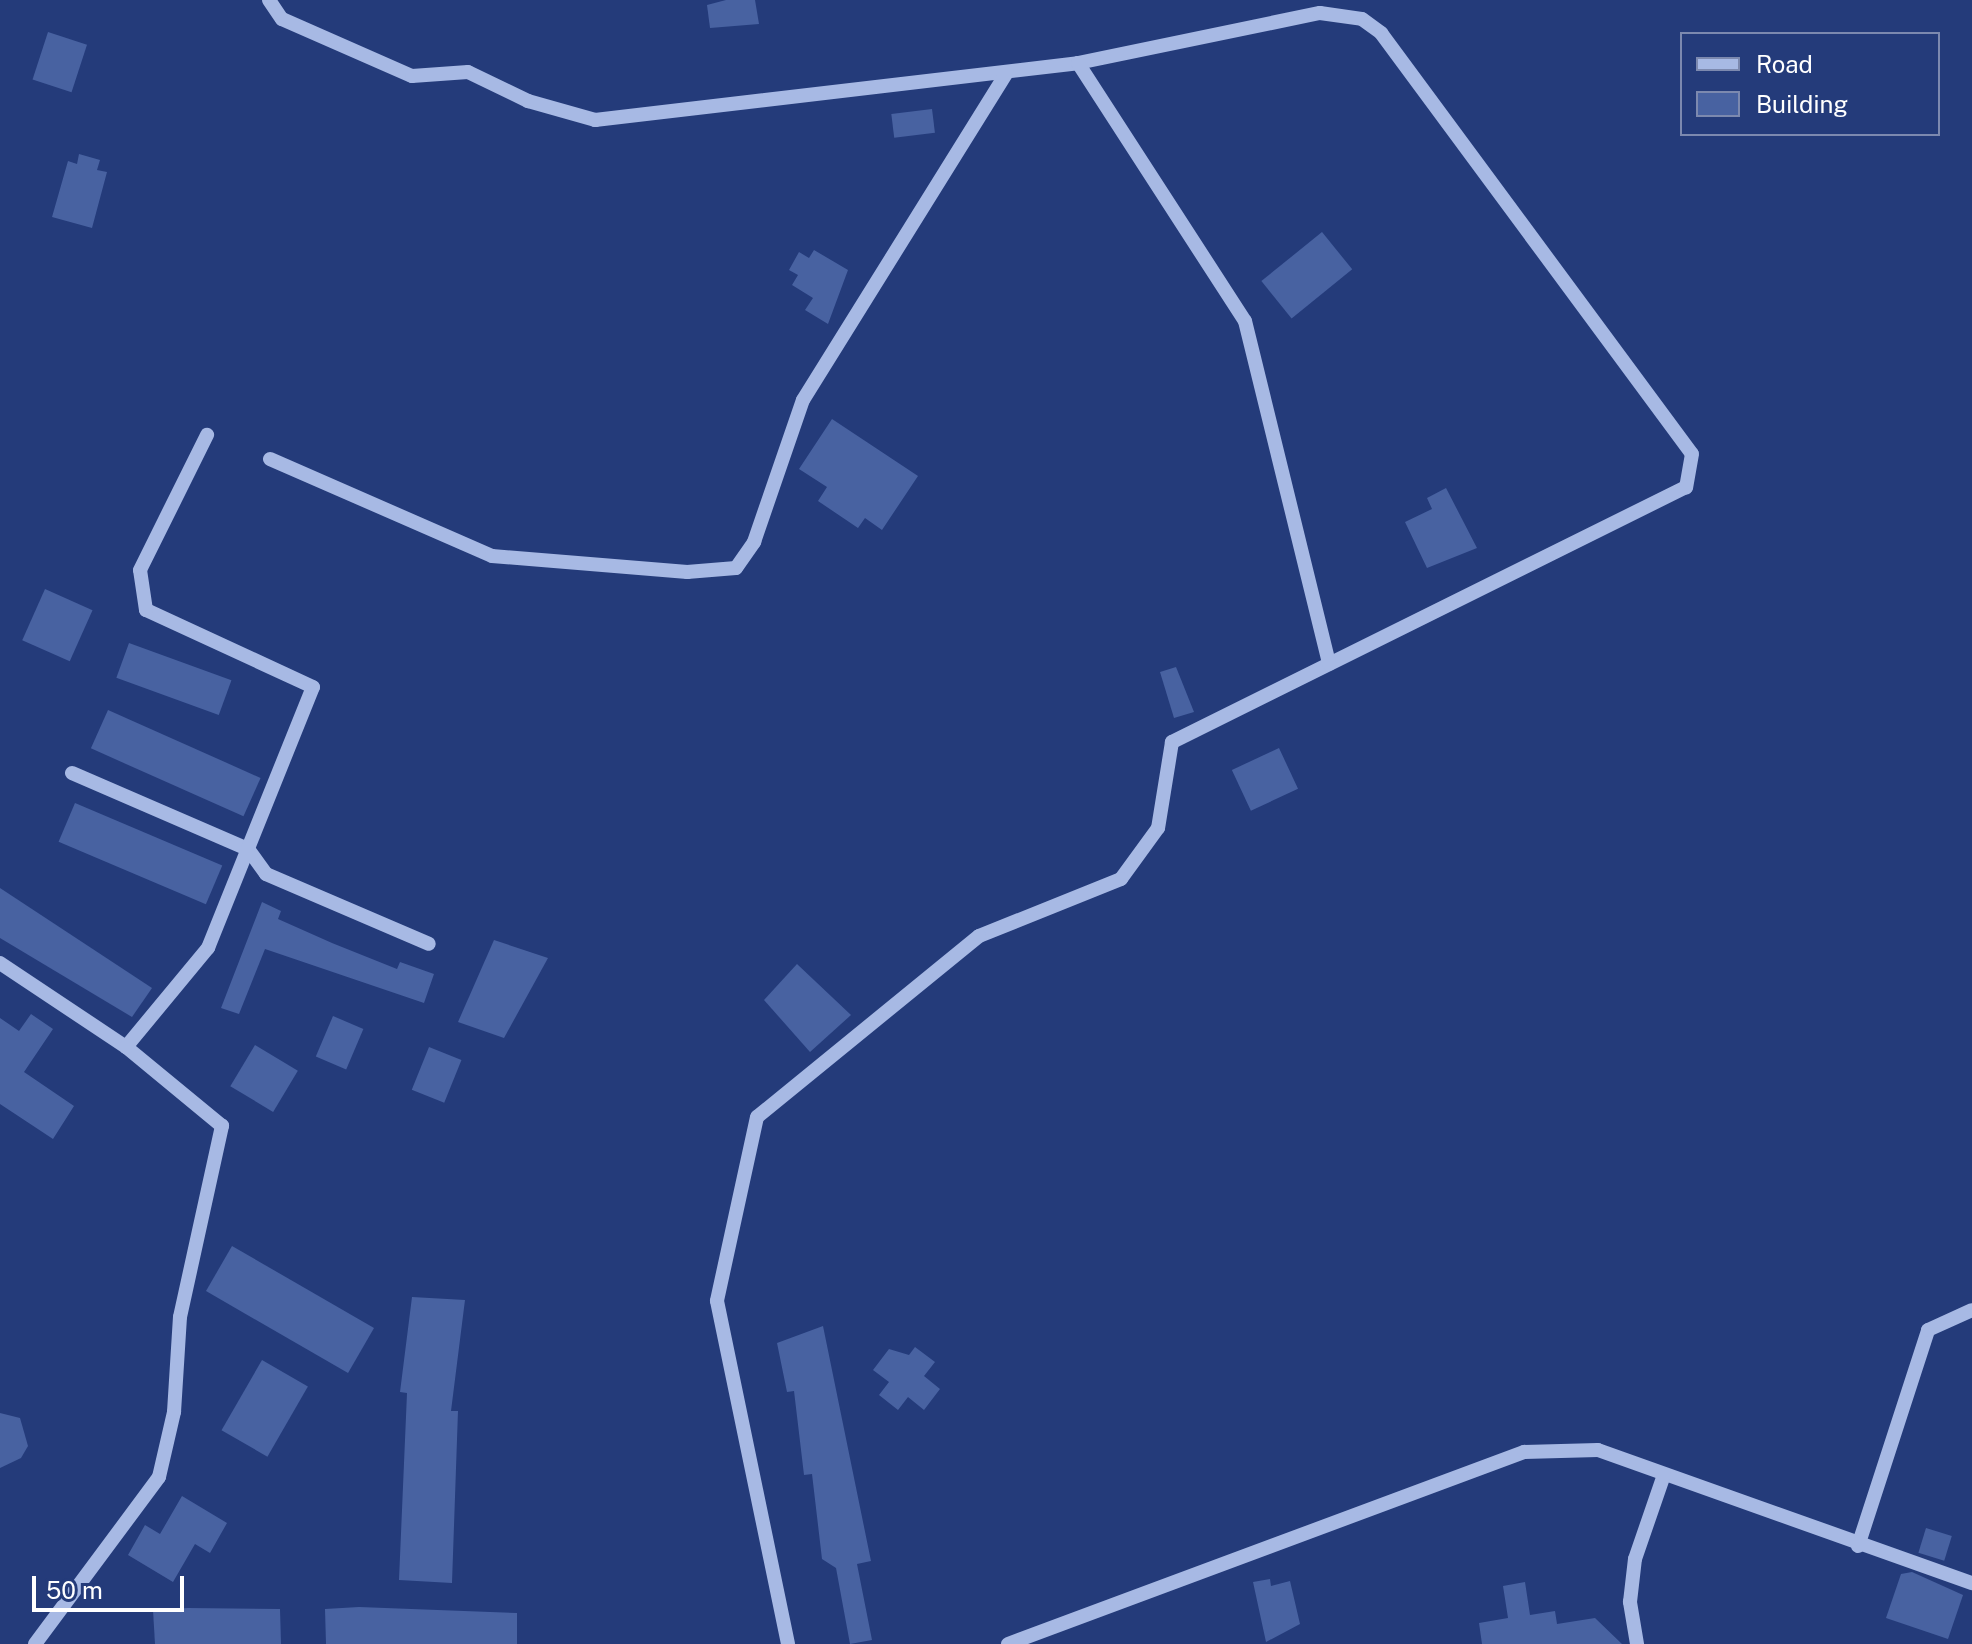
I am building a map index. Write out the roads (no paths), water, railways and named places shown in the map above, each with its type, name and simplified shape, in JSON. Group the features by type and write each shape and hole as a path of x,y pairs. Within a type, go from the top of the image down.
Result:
{"street":[{"path":"269,0 282,19 412,76 468,72 528,101 595,120 1078,63 1320,13 1362,19 1381,33 1692,454 1686,487 1172,742 1158,828 1121,879 979,936 757,1117 717,1301 788,1644"},
{"path":"1078,63 1245,321 1329,664"},
{"path":"270,459 492,556 687,572 736,568 754,542 803,400 1007,72"},
{"path":"126,1047 208,948 313,687 146,610 140,570 207,435"},
{"path":"72,773 248,849 266,874 429,944"},
{"path":"0,963 126,1047 222,1126 180,1317 174,1412 159,1477 35,1644"},
{"path":"1858,1546 1928,1330 1972,1310"},
{"path":"1008,1644 1524,1452 1598,1450 1858,1546 1972,1583"},
{"path":"1637,1644 1630,1602 1635,1559 1664,1475"}]}
